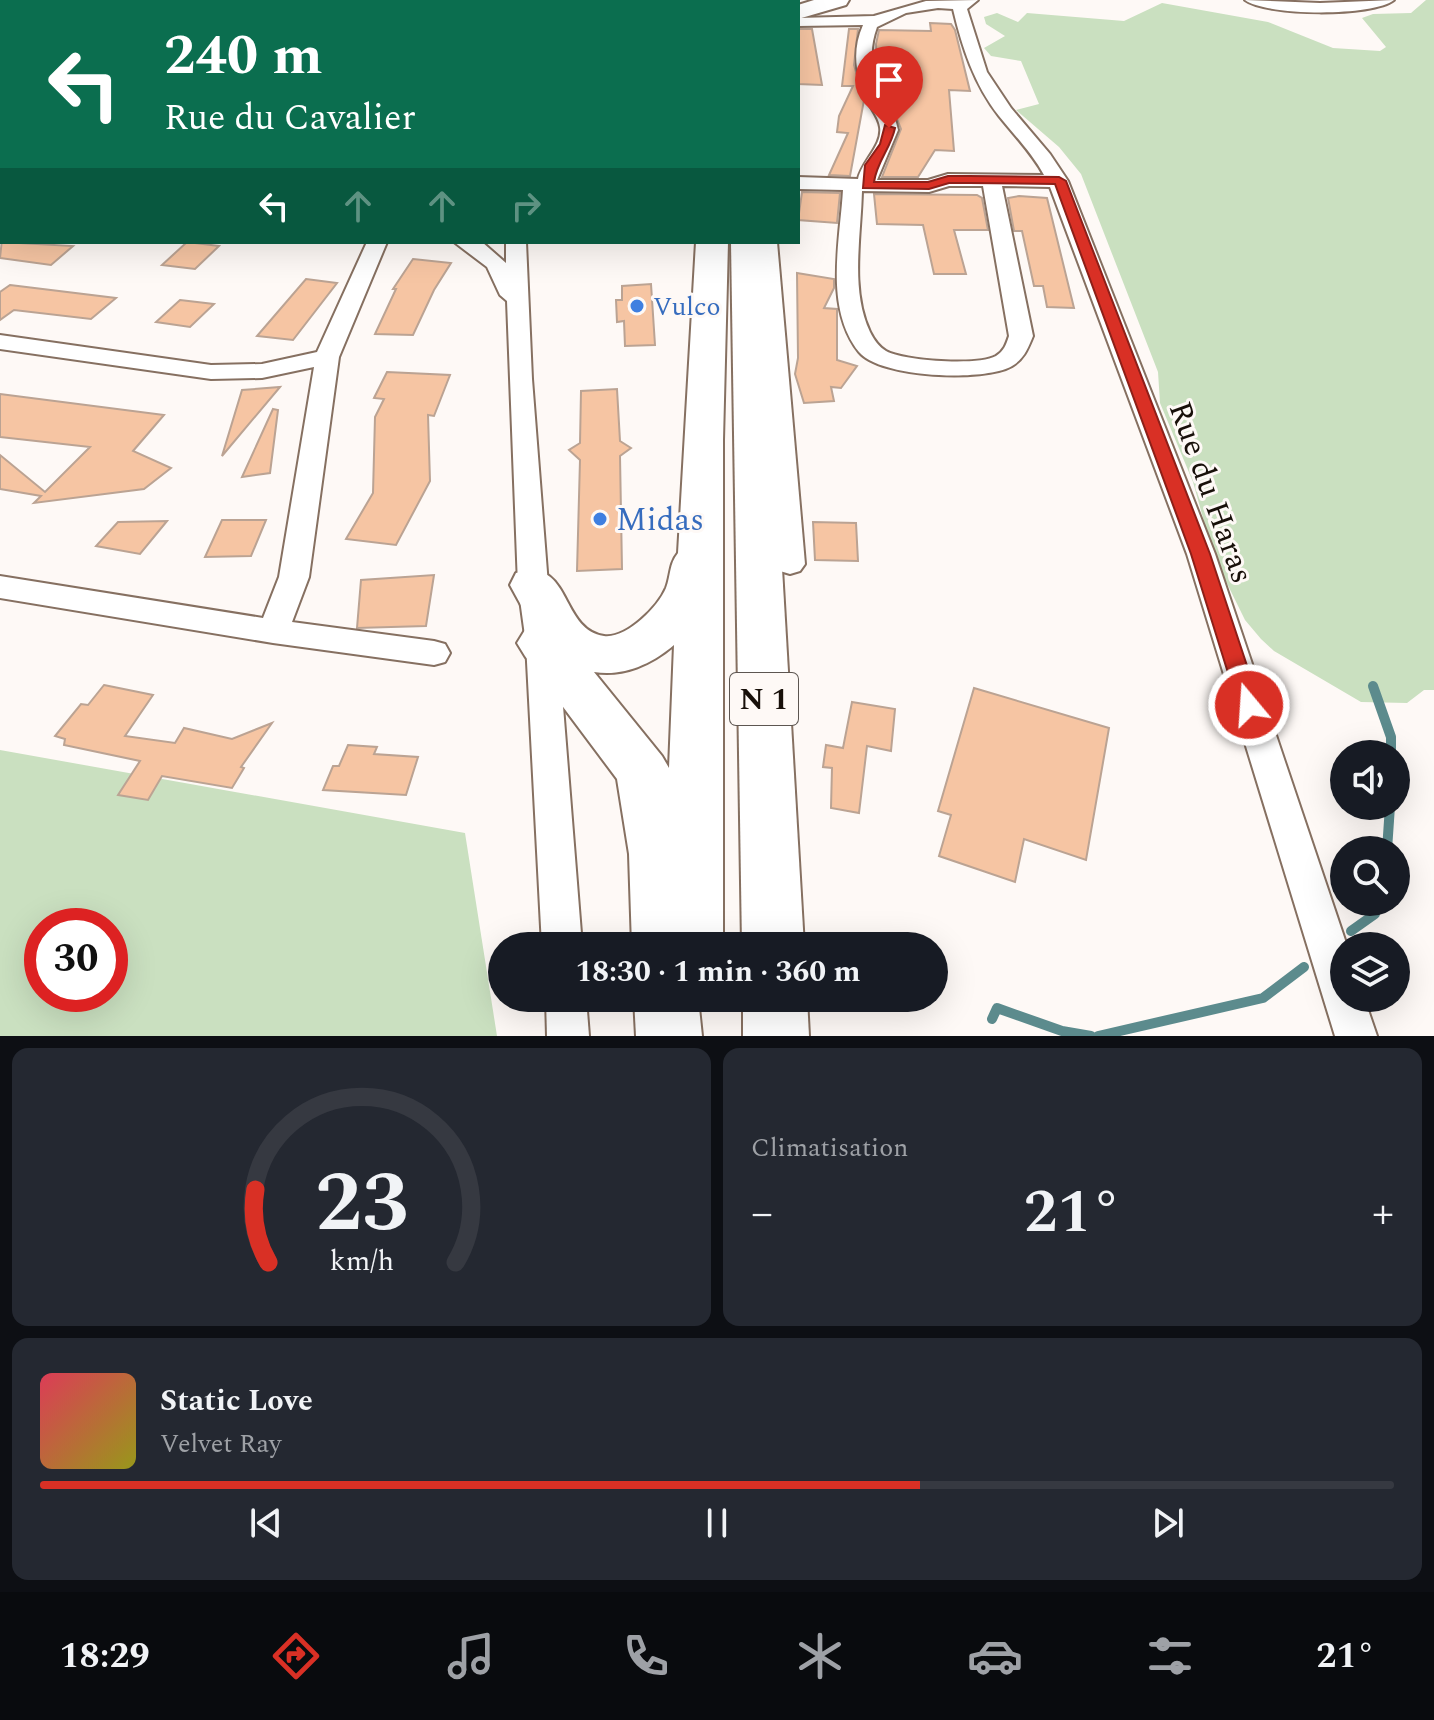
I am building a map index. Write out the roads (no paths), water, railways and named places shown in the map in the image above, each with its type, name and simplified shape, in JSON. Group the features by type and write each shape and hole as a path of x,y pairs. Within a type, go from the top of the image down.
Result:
{"highway":[{"path":"800,11 838,0"},
{"name":"N 1","path":"692,932 701,524 712,244"},
{"name":"N 1","path":"747,244 772,932"},
{"path":"533,585 553,620 583,649 605,656 628,651 664,624 686,596 701,524"},
{"path":"542,643 643,772 658,854 662,932"},
{"path":"667,1012 669,1036"},
{"path":"690,1012 690,1036"},
{"path":"775,1012 776,1036"}],"street":[{"path":"1252,0 1295,8 1339,8 1387,0"},
{"path":"1339,8 1363,0"},
{"path":"800,22 876,20 936,5 966,2"},
{"name":"Rue du Haras","path":"966,2 973,59 1004,111 1059,181 1201,554 1356,1036"},
{"path":"876,20 866,34 864,65 869,88 887,121 889,133 886,144 860,185 849,304 869,349 894,362 970,369 992,365 1015,352 1021,336 991,179"},
{"path":"800,183 929,186 948,180 1059,181"},
{"path":"273,631 294,577 327,357 376,244"},
{"path":"470,244 503,270 518,315"},
{"path":"516,244 533,585 542,643 561,932"},
{"path":"767,244 790,564"},
{"path":"0,342 211,372 262,371 327,357"},
{"path":"0,587 273,631 434,653"},
{"path":"567,1012 568,1036"}],"waterway":[{"path":"1373,686 1391,740"},
{"path":"1388,836 1389,820"},
{"path":"1351,931 1372,916"},
{"path":"1098,1036 1263,998 1304,967"},
{"path":"992,1019 997,1008 1062,1031 1091,1036"}],"place":[{"name":"Vulco","path":"637,306"},
{"name":"Midas","path":"600,519"}]}
